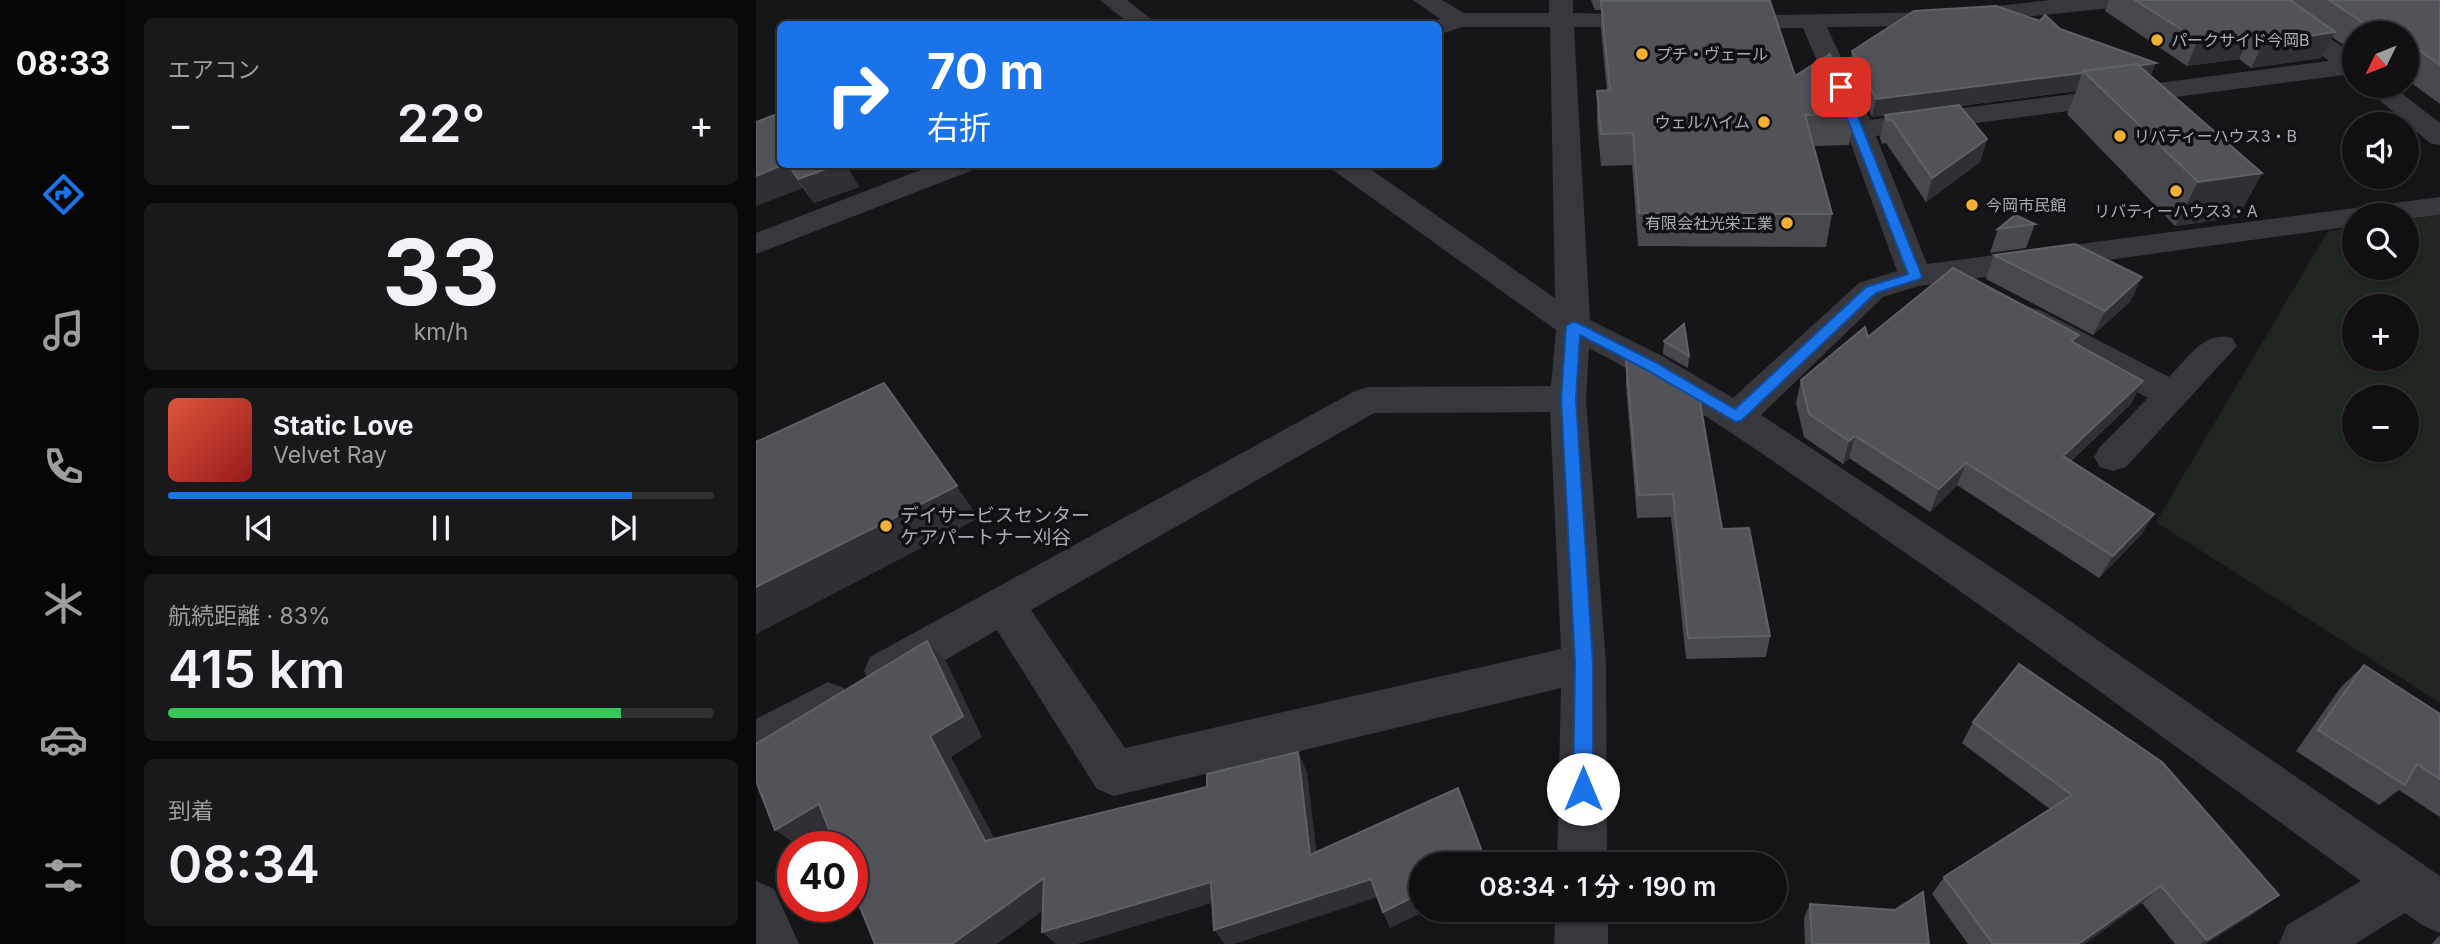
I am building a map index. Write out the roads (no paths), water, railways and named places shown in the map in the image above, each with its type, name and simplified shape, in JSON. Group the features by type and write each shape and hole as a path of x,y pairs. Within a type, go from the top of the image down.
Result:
{"street":[{"path":"1112,0 1141,21"},
{"path":"1425,0 1449,24 1562,10 1673,20"},
{"path":"1701,20 1812,21 1935,9 2120,0"},
{"path":"2259,0 2342,59"},
{"path":"1562,10 1573,326 1568,399 1584,663 1582,852"},
{"path":"1812,21 1860,130 1929,274 1997,302 2171,394"},
{"path":"1860,130 2342,68"},
{"path":"2391,98 2440,137"},
{"path":"756,244 953,168"},
{"path":"1349,168 1573,326 1650,365 1736,417 1994,591 2423,895"},
{"path":"2419,209 2440,206"},
{"path":"1736,417 1871,290 1929,274 2342,220"},
{"path":"2113,457 2220,346"},
{"path":"756,743 1368,401 1568,399"},
{"path":"1004,605 1114,773 1584,663"},
{"path":"2306,944 2423,895"},
{"path":"756,907 772,944"},
{"path":"1581,944 1582,922"}],"place":[{"name":"パークサイド今岡B","path":"2157,40"},
{"name":"プチ・ヴェール","path":"1642,54"},
{"name":"ウェルハイム","path":"1764,122"},
{"name":"リバティーハウス3・B","path":"2120,136"},
{"name":"リバティーハウス3・A","path":"2176,191"},
{"name":"今岡市民館","path":"1972,205"},
{"name":"有限会社光栄工業","path":"1787,223"},
{"name":"デイサービスセンター ケアパートナー刈谷","path":"886,526"}]}
